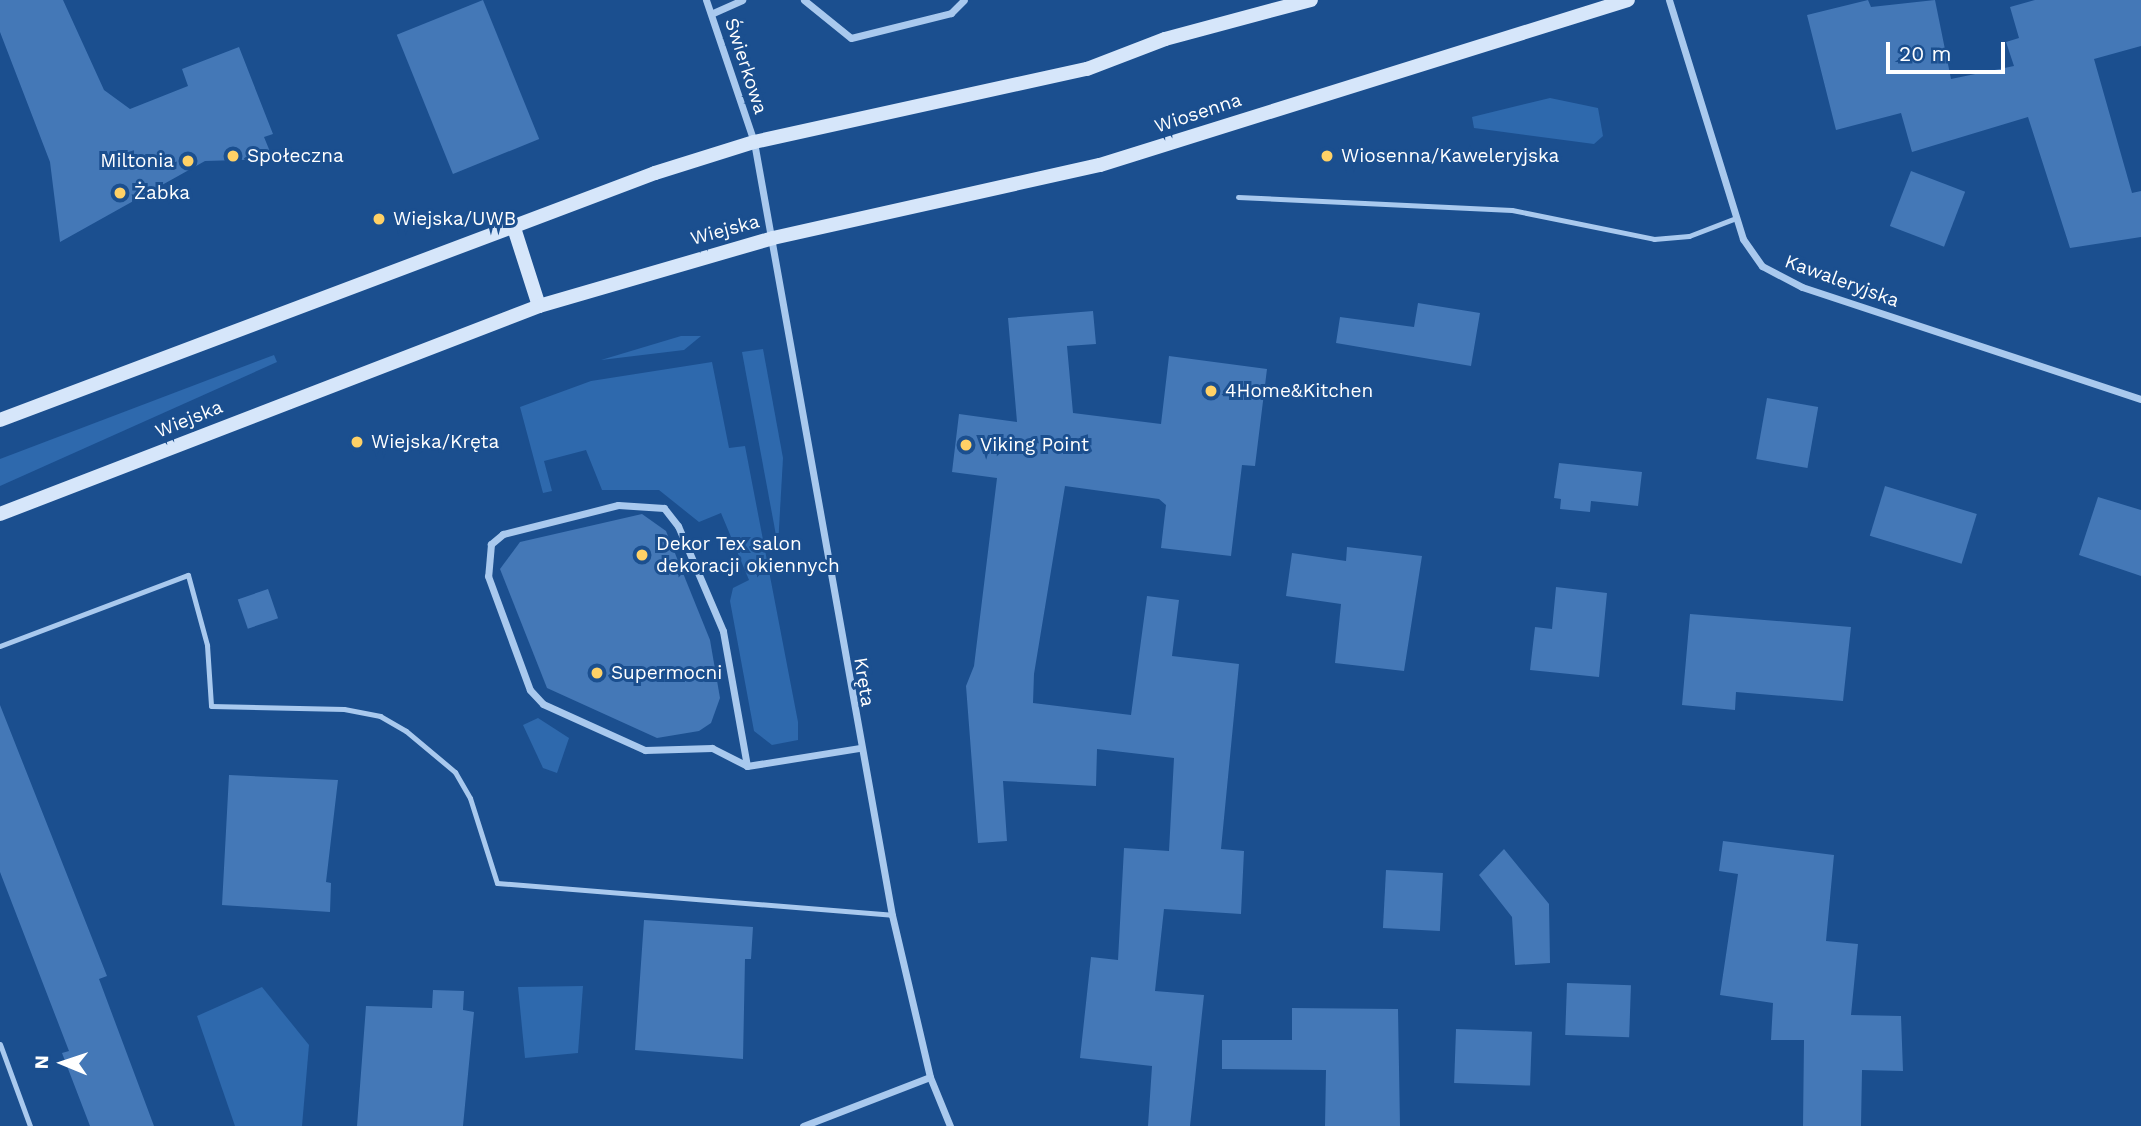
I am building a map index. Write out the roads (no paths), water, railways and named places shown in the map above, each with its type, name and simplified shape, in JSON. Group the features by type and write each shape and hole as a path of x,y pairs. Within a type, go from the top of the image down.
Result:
{"main road":[{"path":"0,420 514,228 754,142 1087,69 1165,39 1311,0"},
{"name":"Wiosenna","path":"773,238 1100,165 1628,0"},
{"path":"514,228 539,306"},
{"name":"Wiejska","path":"0,514 539,306 773,238"}],"street":[{"name":"Świerkowa","path":"706,0 713,13 754,142"},
{"path":"713,13 741,0"},
{"path":"804,0 851,38 951,13 964,0"},
{"name":"Kawaleryjska","path":"1669,0 1735,218 1752,255 1779,278 2141,399"},
{"name":"Wiejska","path":"754,142 773,238"},
{"name":"Kręta","path":"773,238 859,748 892,915 930,1077 950,1126"},
{"path":"747,766 723,631 678,526 664,508 618,505 503,534 491,544 488,576 530,690 544,704 645,750 712,748 747,766 859,748"},
{"path":"803,1126 930,1077"}],"lane":[{"path":"1238,197 1512,210 1654,239 1689,236 1735,218"},
{"path":"0,646 188,575 207,645 211,706 344,709 380,716 405,731 455,772 470,798 497,883 892,915"},
{"path":"0,1044 30,1126"}],"place":[{"name":"Społeczna","path":"233,156"},
{"name":"Wiosenna/Kaweleryjska","path":"1327,156"},
{"name":"Miltonia","path":"188,161"},
{"name":"Żabka","path":"120,193"},
{"name":"Wiejska/UWB","path":"379,219"},
{"name":"4Home&Kitchen","path":"1211,391"},
{"name":"Wiejska/Kręta","path":"357,442"},
{"name":"Viking Point","path":"966,445"},
{"name":"Dekor Tex salon dekoracji okiennych","path":"642,555"},
{"name":"Supermocni","path":"597,673"}]}
